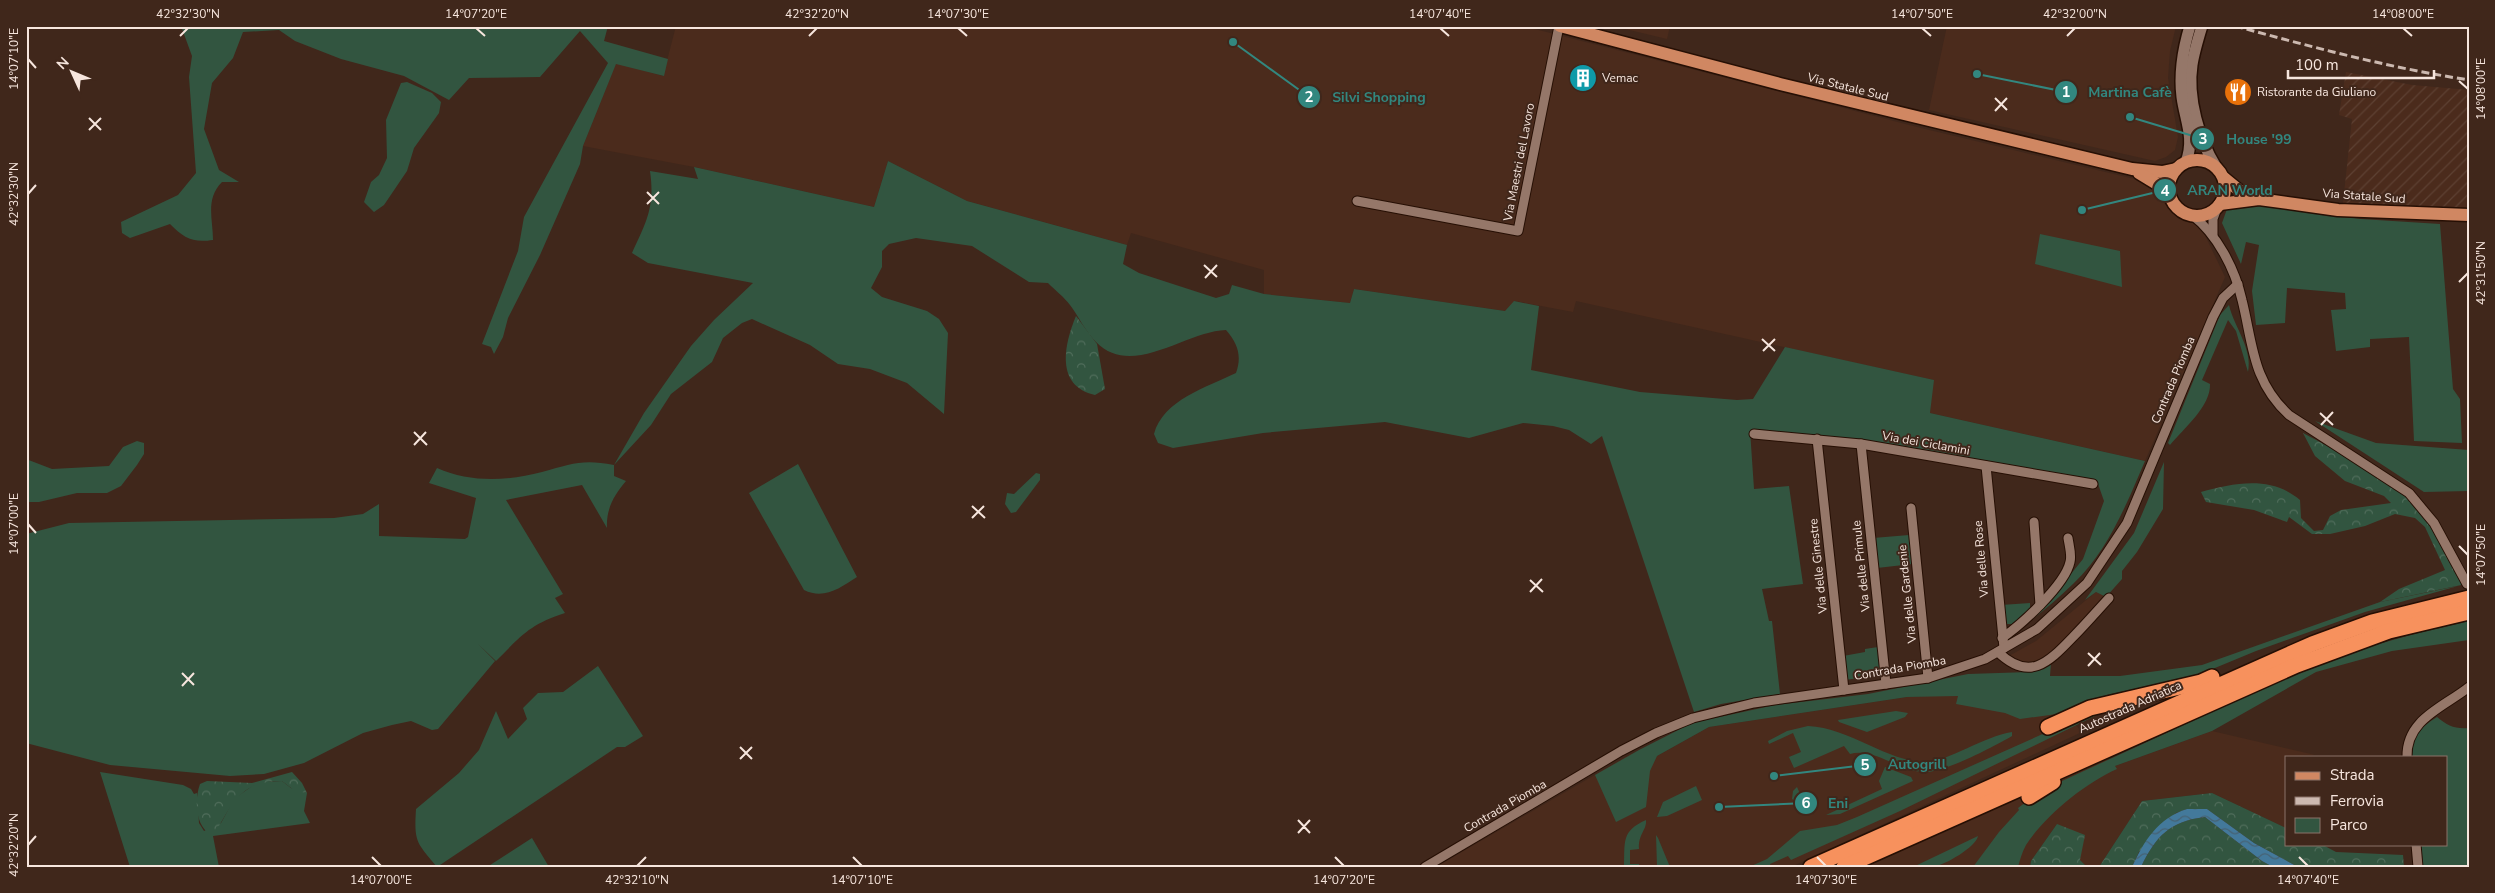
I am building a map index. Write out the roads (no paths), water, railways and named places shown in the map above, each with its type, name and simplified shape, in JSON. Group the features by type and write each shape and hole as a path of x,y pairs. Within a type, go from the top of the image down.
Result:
{"highway":[{"name":"Autostrada Adriatica","path":"1812,867 2269,661 2372,622 2468,591"},
{"path":"1844,867 2160,725 2338,648 2389,630 2469,612"},
{"path":"2048,727 2090,708 2201,682 2258,658 2269,661"},
{"path":"2029,797 2050,783 2150,738 2160,725"}],"main road":[{"name":"Via Statale Sud","path":"1566,27 1789,86 2132,169"},
{"path":"2132,169 2162,172 2202,160 2216,167 2224,178 2242,192 2259,199"},
{"path":"2174,202 2171,196 2170,182 2181,166"},
{"path":"2132,169 2155,181 2185,213 2192,215 2206,214 2218,206 2259,199"},
{"path":"2218,206 2225,192 2224,178"},
{"name":"Via Statale Sud","path":"2259,199 2338,210 2469,215"}],"street":[{"path":"2181,166 2191,144 2191,132 2182,97 2181,74 2190,26"},
{"path":"2202,26 2192,65 2193,95 2206,151 2216,167"},
{"name":"Via Maestri del Lavoro","path":"1358,201 1518,230 1566,27"},
{"path":"2214,238 2213,219 2218,206"},
{"path":"2192,215 2214,238 2238,284 2254,359 2264,383 2276,401 2289,415 2409,492 2434,523 2468,591"},
{"name":"Contrada Piomba","path":"1425,867 1656,733 1694,718 1728,708 1928,678 1966,667 2001,650 2037,629 2076,595 2098,570 2127,523 2213,317 2223,298 2238,284"},
{"name":"Via dei Ciclamini","path":"1754,434 1861,444 2094,484"},
{"name":"Via delle Ginestre","path":"1817,439 1844,690"},
{"name":"Via delle Primule","path":"1861,444 1886,684"},
{"name":"Via delle Rose","path":"1986,466 2002,638 2001,650"},
{"name":"Via delle Gardenie","path":"1910,508 1928,678"},
{"path":"2034,522 2040,604"},
{"path":"2002,638 2016,628 2040,604 2064,574 2070,562 2068,538"},
{"path":"2001,650 2016,665 2025,667 2041,665 2056,654 2109,598"},
{"path":"2407,756 2409,740 2420,722 2469,687"},
{"path":"2416,848 2418,867"}],"water":[{"path":"2187,809 2207,809 2254,843 2298,867 2273,867 2262,861 2205,817 2173,826 2152,847 2141,867 2132,867 2147,840 2160,824"}],"railway":[{"path":"2235,26 2381,63 2469,80"}],"place":[{"name":"Silvi Shopping","path":"1233,42"},
{"name":"Martina Cafè","path":"1977,74"},
{"name":"Vemac","path":"1583,78"},
{"name":"Ristorante da Giuliano","path":"2238,92"},
{"name":"House '99","path":"2130,117"},
{"name":"ARAN World","path":"2082,210"},
{"name":"Autogrill","path":"1774,776"},
{"name":"Eni","path":"1719,807"}]}
